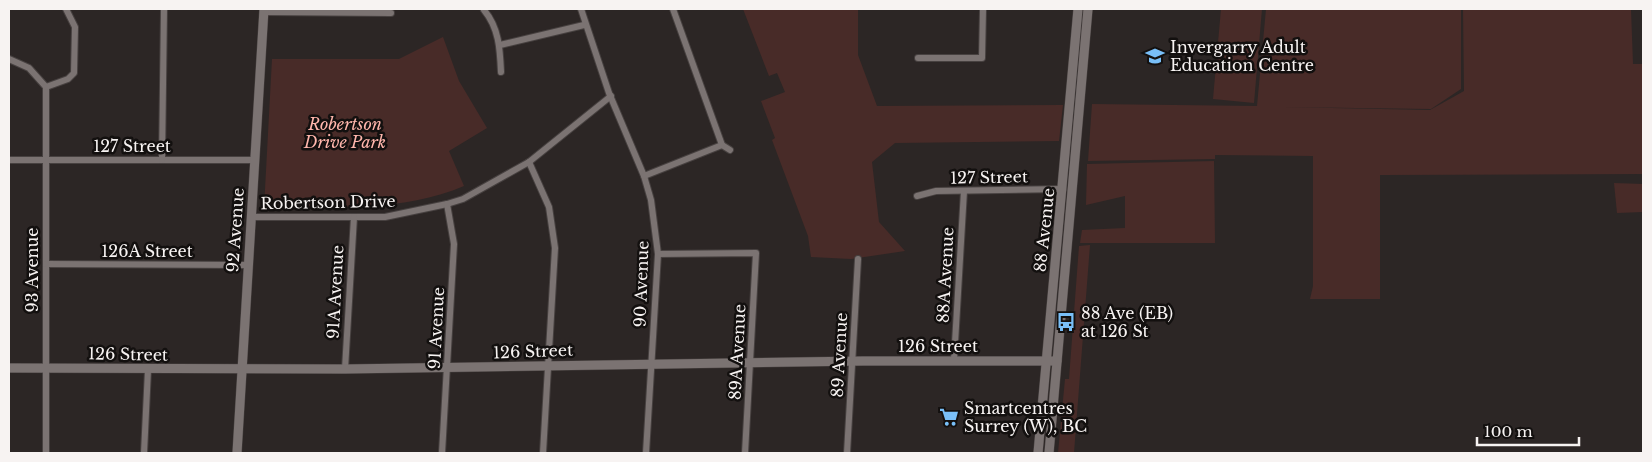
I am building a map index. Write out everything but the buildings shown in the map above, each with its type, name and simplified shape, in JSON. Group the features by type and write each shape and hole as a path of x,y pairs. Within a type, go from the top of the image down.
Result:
{"street":[{"path":"9,59 29,68 46,87 68,79 74,73 76,27 66,9"},
{"path":"162,160 164,9"},
{"name":"90 Avenue","path":"581,9 584,25 644,176 651,200 658,254 646,453"},
{"path":"674,9 722,145 730,150"},
{"path":"918,58 982,58 982,9"},
{"name":"88 Avenue","path":"1038,453 1078,9"},
{"name":"88 Avenue","path":"1049,453 1088,9"},
{"path":"264,10 392,13"},
{"name":"92 Avenue","path":"237,453 264,10"},
{"path":"484,10 492,20 500,45 501,72"},
{"path":"500,45 584,25"},
{"name":"93 Avenue","path":"46,87 46,453"},
{"name":"Robertson Drive","path":"251,217 401,215 463,199 529,162 611,96"},
{"path":"644,176 722,145"},
{"name":"127 Street","path":"9,160 254,160"},
{"path":"529,162 544,193 554,232 543,453"},
{"name":"127 Street","path":"917,196 936,192 1063,189"},
{"name":"88A Avenue","path":"954,360 964,191"},
{"name":"91 Avenue","path":"442,453 454,244 447,204"},
{"name":"91A Avenue","path":"345,369 354,217"},
{"name":"89A Avenue","path":"658,254 756,253 745,453"},
{"name":"89 Avenue","path":"847,453 858,259"},
{"name":"126A Street","path":"46,264 247,266"},
{"name":"126 Street","path":"9,368 46,367 148,370 447,369 548,365 853,361 1057,361"},
{"path":"144,453 148,370"}],"green space":[{"path":"743,9 858,9 858,55 877,106 1063,105 1059,141 895,143 872,162 879,222 905,251 851,259 811,257 808,236 772,140 775,138 761,101 785,92 777,73 769,76"},
{"path":"1221,9 1262,9 1254,103 1213,99"},
{"path":"1266,9 1461,9 1461,89 1431,109 1282,107 1430,110 1464,91 1463,9 1631,9 1633,64 1643,64 1643,174 1380,175 1380,299 1310,299 1313,286 1313,156 1215,155 1215,159 1088,161 1092,104 1257,106"},
{"name":"Robertson Drive Park","path":"443,37 459,81 487,128 449,151 464,186 417,200 392,204 264,208 272,59 399,59"},
{"path":"1214,161 1215,243 1080,243 1082,230 1125,228 1125,196 1086,205 1087,164"},
{"path":"1614,183 1643,184 1643,212 1617,213"},
{"path":"1090,245 1074,453 1058,453 1065,379 1069,379 1079,246"}],"place":[{"name":"Invergarry Adult Education Centre","path":"1155,56"},
{"name":"88 Ave (EB) at 126 St","path":"1066,322"},
{"name":"Smartcentres Surrey (W), BC","path":"949,417"}]}
